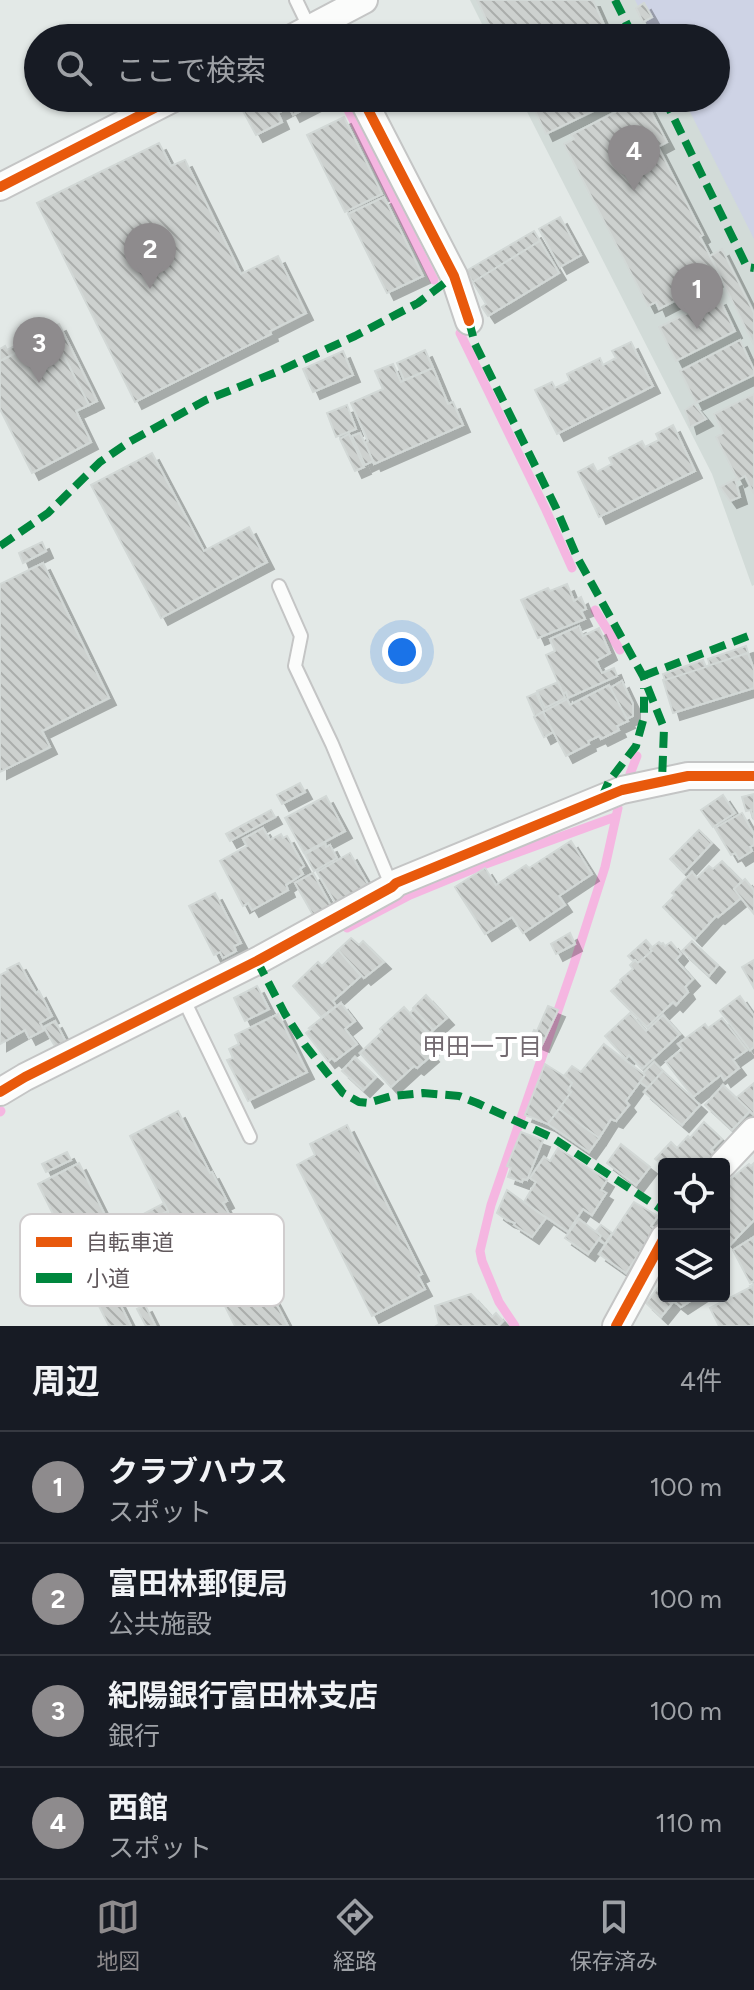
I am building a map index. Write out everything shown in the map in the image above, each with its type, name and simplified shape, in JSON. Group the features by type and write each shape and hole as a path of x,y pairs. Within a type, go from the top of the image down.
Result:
{"street":[{"path":"326,24 364,0"},
{"path":"0,187 147,112"},
{"path":"369,112 454,276 469,321"},
{"path":"0,1092 257,961 396,883 622,790 688,776 754,776"},
{"path":"729,1158 754,1131"},
{"path":"616,1326 658,1249"}],"lane":[{"path":"296,0 310,24"},
{"path":"279,586 301,636 295,666 332,744 392,887"},
{"path":"183,998 250,1137"}],"shaded area":[{"path":"470,0 754,0 752,586 712,474 527,112 730,112 730,24 482,24"},
{"path":"635,0 754,0 754,239 690,112 730,112 730,24 647,24"}],"building":[{"path":"477,0 593,0 604,24 488,24"},
{"path":"644,3 652,17 643,22 636,8"},
{"path":"244,112 280,112 282,122 256,135"},
{"path":"536,112 591,112 546,134"},
{"path":"615,112 651,112 667,142 658,147 721,277 659,309 656,302 648,306 564,144 574,139 571,135"},
{"path":"344,117 382,194 345,212 307,135"},
{"path":"159,143 171,166 185,160 241,274 278,256 306,313 270,331 271,334 135,402 37,203"},
{"path":"384,197 423,276 387,293 348,214"},
{"path":"560,217 581,255 560,267 539,229"},
{"path":"534,231 540,241 473,282 466,271"},
{"path":"540,241 559,273 488,316 482,307 486,304 473,282"},
{"path":"722,249 754,313 754,345 710,256"},
{"path":"719,298 735,331 676,361 659,327"},
{"path":"59,324 97,401 89,405 53,334 0,361 0,349 5,346 7,350"},
{"path":"53,335 89,405 76,411 91,442 32,473 0,409 0,361"},
{"path":"740,340 754,375 696,403 680,371"},
{"path":"631,342 653,386 557,434 535,390 552,382 555,388 570,381 567,374 600,358 603,365 616,358 612,351"},
{"path":"425,350 433,368 404,380 397,363"},
{"path":"343,351 353,375 313,392 303,369"},
{"path":"393,364 401,382 433,368 448,404 453,402 463,425 374,464 365,443 368,441 351,403 383,389 375,371"},
{"path":"754,394 754,494 745,476 738,480 716,437 723,433 714,414"},
{"path":"694,404 706,419 690,427 685,410"},
{"path":"347,405 356,429 336,437 327,413"},
{"path":"673,425 695,471 599,517 578,472 593,464 597,472 612,464 609,458 642,441 645,447 659,440 656,434"},
{"path":"360,433 373,461 365,465 352,436"},
{"path":"349,434 364,467 355,471 340,439"},
{"path":"152,453 204,551 249,527 267,562 161,618 91,485"},
{"path":"735,479 740,497 730,501 720,487"},
{"path":"42,542 46,551 23,563 19,553"},
{"path":"43,563 109,698 42,731 50,747 0,772 0,584"},
{"path":"567,584 574,601 581,597 586,609 581,611 585,619 538,638 521,600 548,588 550,591"},
{"path":"579,626 583,636 599,628 610,653 596,661 602,673 614,668 617,676 568,698 566,692 563,694 546,655 555,651 550,639"},
{"path":"746,646 748,653 710,666 708,659"},
{"path":"748,653 754,670 754,688 673,713 663,680"},
{"path":"703,660 706,667 665,680 663,674"},
{"path":"622,681 633,704 633,716 627,719 610,688"},
{"path":"558,682 565,698 545,708 537,691"},
{"path":"609,685 628,721 617,726 619,730 601,739 599,736 588,741 589,744 566,756 543,712 567,699 570,705"},
{"path":"536,693 544,711 535,716 527,697"},
{"path":"543,712 553,732 544,737 534,717"},
{"path":"300,783 305,792 282,804 277,795"},
{"path":"754,794 754,820 751,810 746,811 742,797"},
{"path":"723,795 735,813 713,827 701,810"},
{"path":"326,796 345,831 304,853 285,818"},
{"path":"271,810 275,817 230,841 226,834"},
{"path":"742,813 754,834 754,845 750,847 752,851 739,859 735,853 731,855 715,828"},
{"path":"263,828 270,840 281,834 283,838 287,836 304,866 300,869 303,874 286,885 288,890 252,910 248,903 243,906 220,861 247,846 243,839"},
{"path":"699,830 712,843 684,873 670,859"},
{"path":"571,841 592,874 559,896 565,905 523,933 512,917 485,934 455,887 485,868 496,885"},
{"path":"325,843 326,847 330,845 337,858 314,871 305,854"},
{"path":"350,853 369,886 336,904 317,872"},
{"path":"722,861 742,881 734,889 741,898 716,916 695,939 663,907 692,872 697,878 709,866 713,869"},
{"path":"313,873 331,906 313,915 295,883"},
{"path":"745,879 754,890 754,914 734,889"},
{"path":"215,893 241,943 234,946 236,951 223,958 220,952 214,955 189,906"},
{"path":"570,933 575,944 556,954 551,944"},
{"path":"351,938 359,945 363,941 384,962 364,978 338,950"},
{"path":"646,940 652,951 638,963 633,961 628,956"},
{"path":"692,941 718,965 709,976 682,951"},
{"path":"659,942 665,946 671,942 681,954 676,960 693,979 685,987 688,992 676,1005 673,1002 647,1027 611,991 633,969 630,965 635,960 638,963"},
{"path":"338,950 361,976 333,1001 336,1006 321,1017 293,986 318,962 322,966"},
{"path":"754,960 754,988 742,967"},
{"path":"19,963 52,1016 40,1023 44,1030 29,1038 25,1030 0,1044 0,975"},
{"path":"257,986 269,1009 245,1021 234,998"},
{"path":"426,995 447,1018 433,1030 413,1008"},
{"path":"740,996 754,1016 754,1047 750,1050 720,1011"},
{"path":"341,1003 355,1021 345,1029 357,1044 335,1061 332,1058 328,1061 306,1033"},
{"path":"548,1006 558,1010 542,1045 530,1040"},
{"path":"404,1007 437,1043 428,1051 432,1055 417,1068 414,1066 391,1087 360,1053"},
{"path":"414,1009 433,1030 429,1034 410,1013"},
{"path":"630,1013 646,1031 663,1015 680,1034 642,1069 629,1055 626,1059 605,1036"},
{"path":"278,1014 307,1072 248,1101 227,1060 233,1058 229,1049 239,1044 235,1035"},
{"path":"722,1018 747,1050 733,1060 739,1068 724,1080 721,1075 693,1097 666,1062 682,1049 678,1044 705,1024 708,1028"},
{"path":"55,1021 66,1042 56,1048 44,1027"},
{"path":"604,1044 645,1075 626,1101 629,1105 616,1121 611,1119 599,1138 559,1109 571,1092 568,1090 572,1083 564,1076 572,1066 581,1072"},
{"path":"355,1057 376,1077 363,1090 342,1071"},
{"path":"654,1062 663,1071 648,1088 640,1082 645,1075 643,1073"},
{"path":"545,1064 572,1083 568,1090 571,1092 548,1124 525,1115"},
{"path":"663,1071 700,1105 682,1125 644,1092"},
{"path":"754,1083 754,1115 736,1098"},
{"path":"723,1085 750,1111 732,1130 705,1105"},
{"path":"559,1109 599,1138 589,1152 548,1124"},
{"path":"178,1111 227,1201 223,1203 229,1214 169,1214 130,1136"},
{"path":"704,1122 722,1139 711,1150 718,1156 658,1158 658,1161 655,1159 671,1142 677,1148 688,1136 690,1138"},
{"path":"347,1125 422,1274 418,1276 425,1289 372,1316 297,1165 315,1155 310,1144"},
{"path":"521,1132 543,1140 527,1180 523,1179 522,1182 508,1177 511,1168 507,1166"},
{"path":"621,1144 650,1167 636,1185 607,1163"},
{"path":"558,1148 607,1180 601,1190 606,1193 592,1215 583,1209 568,1232 524,1202 536,1182 530,1178 544,1157 550,1161"},
{"path":"67,1152 71,1160 46,1172 42,1164"},
{"path":"79,1163 104,1214 53,1214 38,1184"},
{"path":"754,1163 754,1220 730,1245 730,1179 749,1164"},
{"path":"507,1190 546,1218 532,1237 497,1213"},
{"path":"634,1202 658,1216 651,1226 655,1229 626,1273 599,1254"},
{"path":"164,1203 168,1211 162,1214 143,1214"},
{"path":"579,1219 601,1236 588,1254 565,1238"},
{"path":"601,1225 612,1233 605,1244 599,1240 601,1236 596,1231"},
{"path":"754,1237 754,1281 750,1283 733,1250"},
{"path":"754,1284 754,1326 719,1326 710,1308 730,1302 730,1298"},
{"path":"658,1288 658,1302 673,1302 661,1317 646,1303"},
{"path":"471,1294 492,1317 496,1313 503,1321 498,1326 436,1326 439,1324 435,1306"},
{"path":"99,1306 121,1306 131,1326 109,1326"},
{"path":"146,1306 155,1325 146,1326 137,1309"},
{"path":"225,1306 277,1306 288,1326 235,1326"}],"waterway":[{"path":"349,112 434,280"},
{"path":"460,333 572,568"},
{"path":"595,610 620,650"},
{"path":"630,774 637,756"},
{"path":"515,1326 499,1302 480,1251 491,1205 605,867 618,808"},
{"path":"347,928 410,895 615,817"}],"marked path":[{"path":"615,0 627,24"},
{"path":"671,112 747,267 754,268"},
{"path":"0,546 48,513 100,462 129,442 206,400 355,336 418,303 454,276"},
{"path":"469,321 475,344 577,557 643,676 664,728 662,781"},
{"path":"643,676 754,634"},
{"path":"602,797 609,781 636,746 644,717 644,688"},
{"path":"257,961 305,1045 343,1093 359,1102 368,1103 392,1096 423,1093 459,1096 553,1138 658,1207"}],"cycle path":[{"path":"0,187 147,112"},
{"path":"369,112 454,276 469,321"},
{"path":"0,1092 257,961 396,883 622,790 688,776 754,776"},
{"path":"616,1326 658,1249"}],"place":[{"name":"西館","path":"634,191"},
{"name":"富田林郵便局","path":"150,289"},
{"name":"クラブハウス","path":"697,329"},
{"name":"紀陽銀行富田林支店","path":"39,383"}],"district":[{"name":"甲田一丁目","path":"482,1047"}]}
